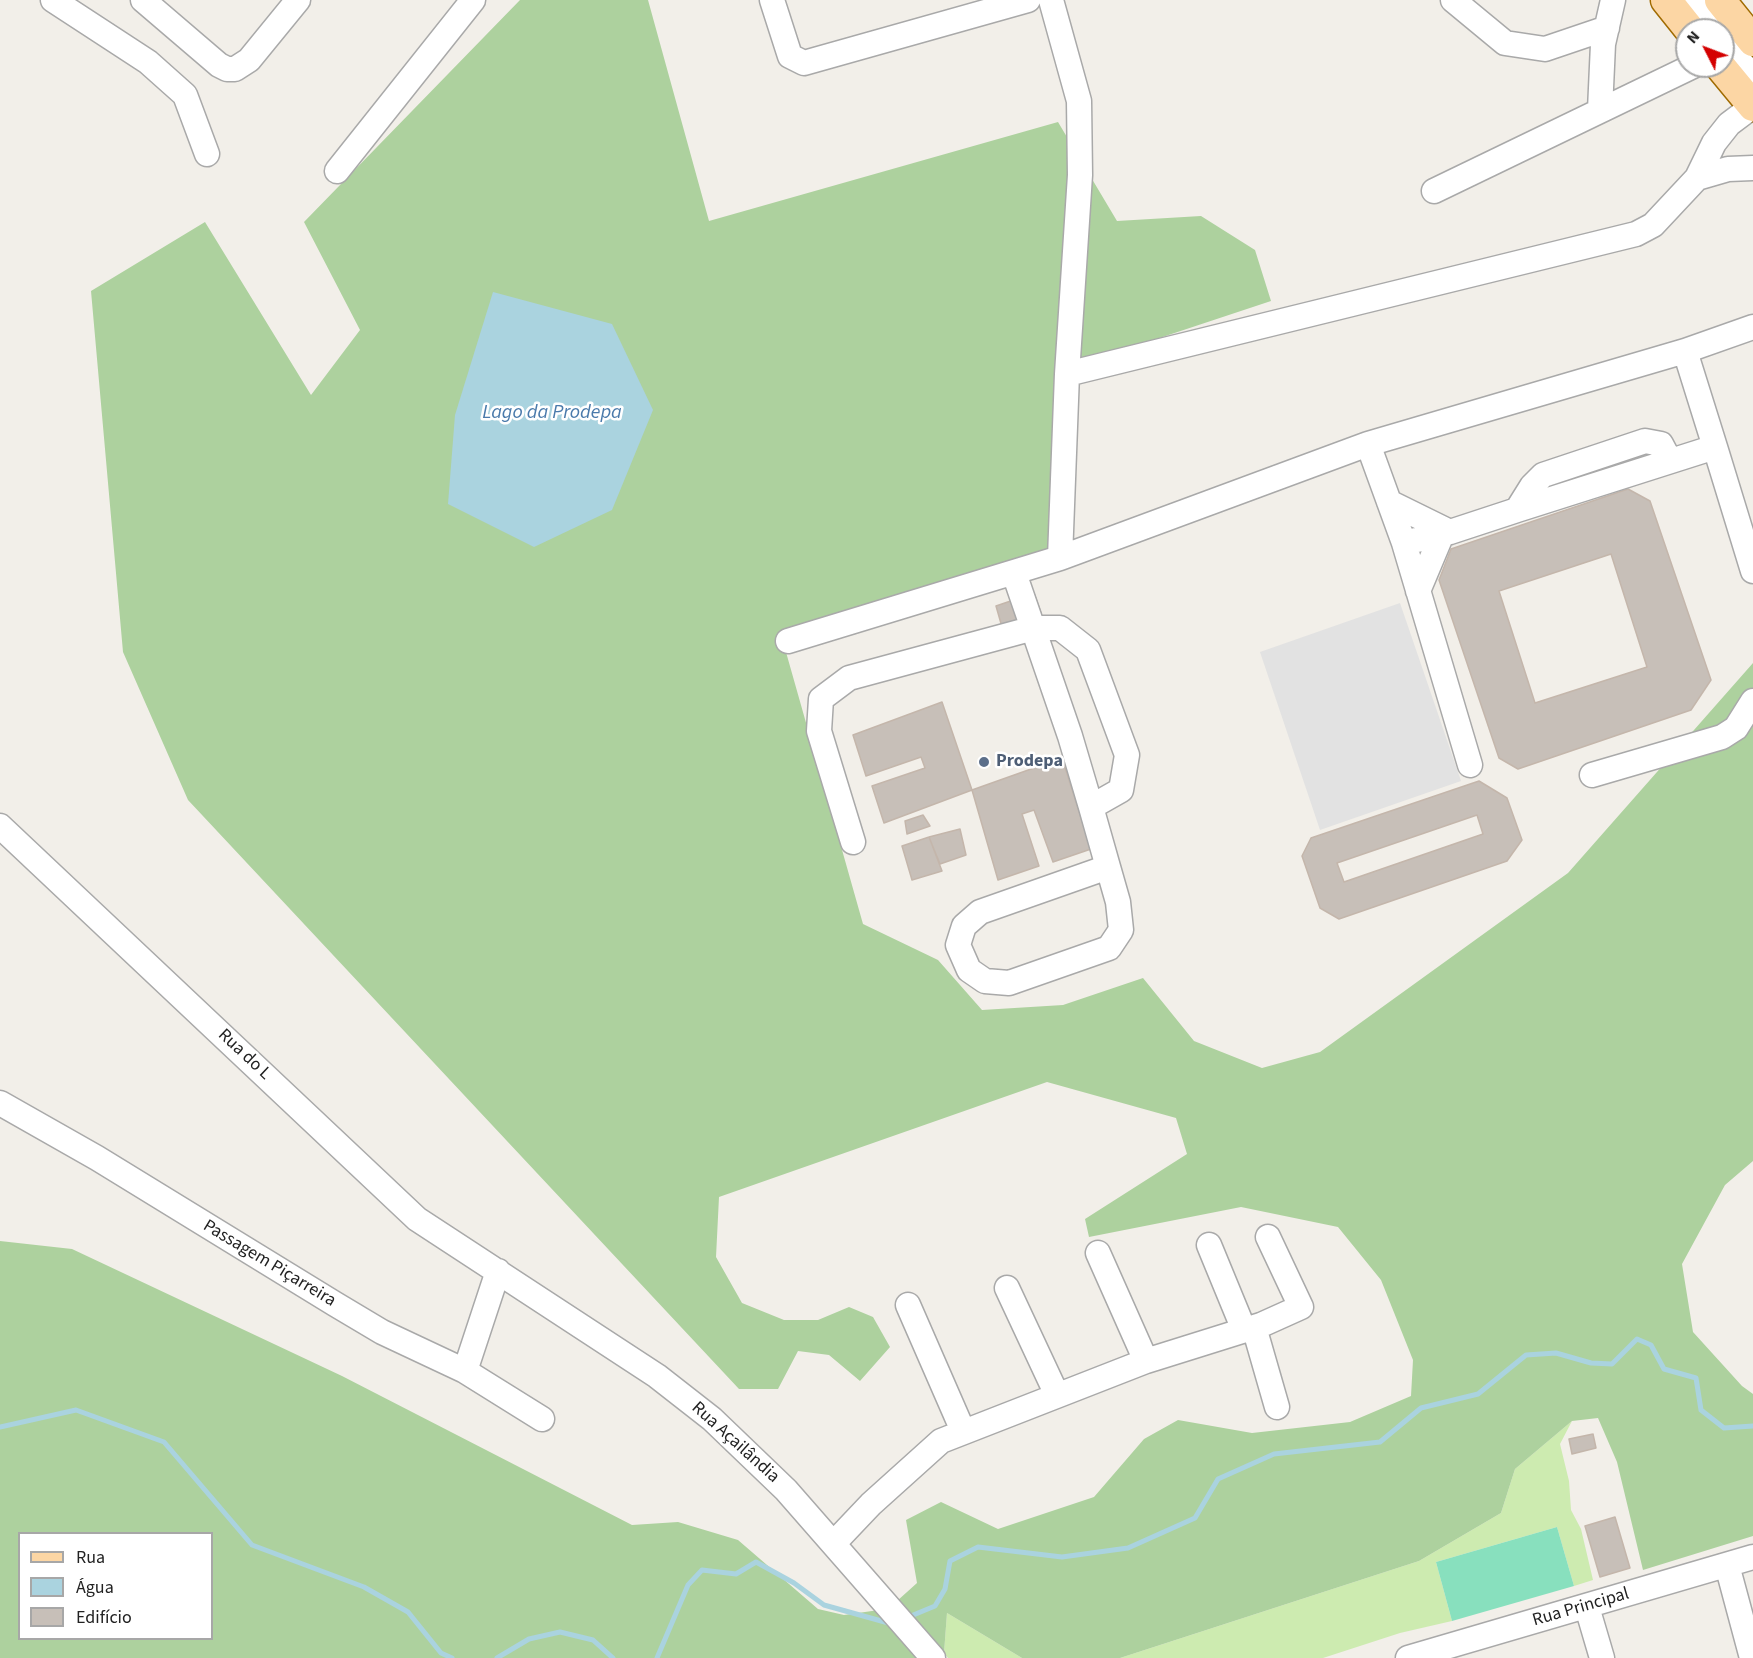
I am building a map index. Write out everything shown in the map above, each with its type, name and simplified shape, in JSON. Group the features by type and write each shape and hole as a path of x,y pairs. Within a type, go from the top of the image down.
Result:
{"main road":[{"path":"1666,0 1680,18"},
{"path":"1720,0 1753,41"},
{"path":"1730,78 1753,106"}],"street":[{"path":"53,0 148,62 185,95 207,154"},
{"path":"143,0 219,65 227,69 235,69 249,60 298,0"},
{"path":"337,171 473,0"},
{"path":"772,0 790,56 804,63 977,7 1028,0"},
{"path":"1052,0 1079,101 1080,175 1066,374 1060,558"},
{"path":"1453,0 1505,43 1545,49 1607,28"},
{"path":"1599,110 1600,70 1613,0"},
{"path":"1690,0 1704,18"},
{"path":"1735,55 1753,77"},
{"path":"1434,191 1675,74"},
{"path":"1066,374 1636,234 1653,225 1697,178 1714,143 1729,124 1753,106"},
{"path":"1697,178 1728,170 1753,168"},
{"path":"788,641 1060,558 1368,444 1684,351 1753,327"},
{"path":"1684,351 1753,571"},
{"path":"1368,444 1404,543 1470,765"},
{"path":"1404,543 1446,533 1715,447"},
{"path":"1389,502 1446,533"},
{"path":"1418,591 1446,533"},
{"path":"1014,573 1034,628 1091,807 1119,902 1121,930 1109,948 1009,983 985,981 969,970 957,945 964,927 980,912 1108,867"},
{"path":"853,842 819,731 821,699 849,678 1034,628 1059,628 1088,650 1127,755 1121,790 1091,807"},
{"path":"1592,775 1722,736 1736,728 1753,701"},
{"name":"Rua do L","path":"0,826 417,1219 498,1271"},
{"name":"Passagem Piçarreira","path":"0,1103 382,1332 465,1371 542,1419"},
{"path":"834,1543 871,1504 940,1441 1146,1361 1249,1329 1301,1307 1268,1237"},
{"path":"1209,1245 1249,1329 1276,1407"},
{"path":"1098,1253 1146,1361"},
{"path":"465,1371 498,1271"},
{"name":"Rua Açailândia","path":"498,1271 657,1376 712,1419 786,1490 933,1658"},
{"path":"1007,1288 1057,1395"},
{"path":"908,1305 963,1431"},
{"name":"Rua Principal","path":"1408,1658 1451,1652 1587,1606 1753,1557"},
{"path":"1727,1565 1752,1658"},
{"path":"1587,1606 1602,1658"}],"green space":[{"path":"520,0 648,0 709,221 1058,122 1117,221 1201,216 1255,250 1271,301 1060,371 1047,561 782,638 863,924 938,960 982,1010 1063,1005 1143,978 1194,1041 1262,1068 1320,1052 1568,873 1753,663 1753,1161 1725,1185 1682,1264 1693,1332 1742,1386 1753,1394 1753,1536 1643,1570 1617,1462 1598,1418 1572,1421 1515,1469 1501,1513 1419,1561 1120,1658 1022,1658 947,1613 944,1653 907,1617 897,1601 917,1583 906,1520 941,1502 998,1529 1094,1497 1144,1439 1178,1420 1252,1433 1350,1422 1411,1396 1413,1360 1381,1280 1338,1227 1241,1207 1089,1237 1085,1219 1187,1154 1176,1118 1047,1082 719,1197 716,1257 742,1303 784,1320 818,1320 849,1307 873,1317 890,1347 860,1381 829,1355 798,1351 778,1389 739,1389 188,800 123,652 91,291 205,222 311,395 360,330 304,222"},
{"path":"0,1241 72,1249 342,1376 632,1525 678,1522 738,1540 818,1609 844,1615 879,1610 916,1658 0,1658"},
{"path":"1572,1421 1560,1444 1569,1481 1571,1510 1581,1529 1593,1580 1574,1586 1557,1527 1436,1562 1452,1621 1400,1633 1323,1658 1120,1658 1419,1561 1501,1513 1515,1469"},
{"path":"1557,1527 1574,1586 1452,1621 1436,1562"},
{"path":"947,1613 1022,1658 948,1658 944,1653"}],"shaded area":[{"path":"1400,603 1461,781 1320,830 1260,652"}],"water":[{"name":"Lago da Prodepa","path":"493,292 612,324 653,410 612,510 534,547 448,504 455,415"}],"building":[{"path":"1628,489 1650,501 1711,680 1691,710 1518,769 1499,758 1439,580 1451,549","holes":["1611,554 1647,667 1535,703 1499,591"]},
{"path":"1034,593 1041,613 1002,627 996,606"},
{"path":"942,702 972,790 884,823 872,786 925,768 921,757 866,776 853,735"},
{"path":"1062,758 1091,849 1053,862 1034,810 1022,814 1039,866 998,880 972,790"},
{"path":"1479,781 1507,798 1522,840 1507,861 1339,919 1320,908 1302,856 1311,838","holes":["1477,815 1483,834 1344,882 1337,863"]},
{"path":"923,815 930,826 907,834 905,821"},
{"path":"960,829 966,855 940,864 929,837"},
{"path":"929,837 942,871 912,880 902,846"},
{"path":"1593,1434 1596,1448 1572,1454 1569,1439"},
{"path":"1615,1517 1630,1568 1600,1577 1585,1526"}],"waterway":[{"path":"906,1618 935,1606 945,1589 950,1561 978,1547 1062,1557 1128,1548 1195,1518 1218,1479 1274,1454 1380,1442 1421,1408 1478,1394 1526,1355 1556,1353 1591,1363 1612,1364 1637,1339 1651,1345 1664,1369 1696,1378 1701,1410 1724,1428 1753,1426"},
{"path":"0,1427 76,1410 164,1442 252,1545 364,1587 408,1612 441,1653 452,1658"},
{"path":"657,1658 688,1585 702,1570 736,1574 756,1562 794,1583 824,1605 892,1624"},
{"path":"497,1658 529,1639 560,1632 593,1640 613,1658"}],"place":[{"name":"Prodepa","path":"984,762"}]}
